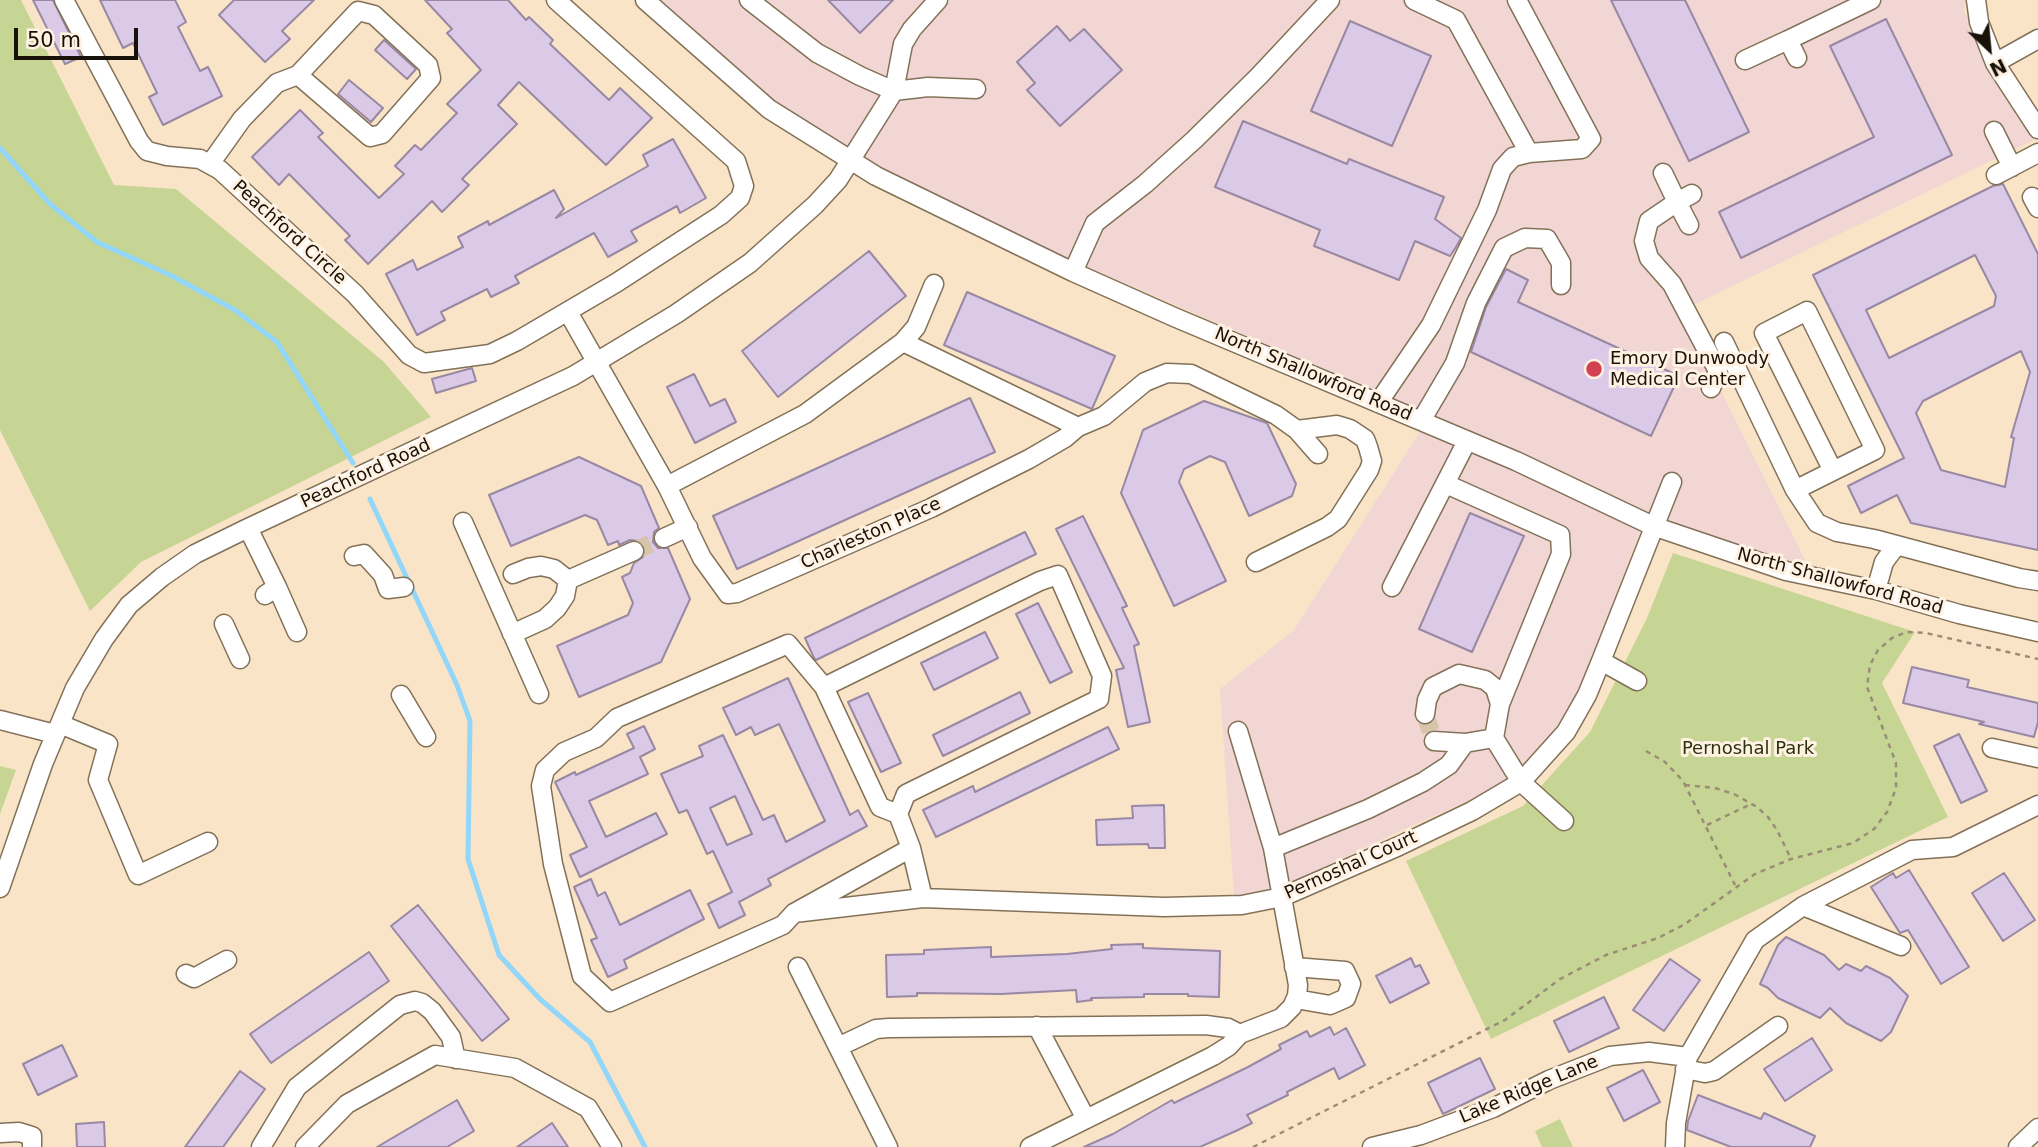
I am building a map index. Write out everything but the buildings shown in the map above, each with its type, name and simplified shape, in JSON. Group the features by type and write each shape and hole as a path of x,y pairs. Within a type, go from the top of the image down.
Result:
{"street":[{"name":"Peachford Circle","path":"64,0 146,151 200,159 220,170 355,293 409,355 424,363 489,354 517,341 568,312 721,215 740,198 744,186 736,160 556,0"},
{"name":"North Shallowford Road","path":"645,0 769,109 876,176 1073,272 1468,440 1653,526 1786,571 1876,590 1959,614 2038,632"},
{"path":"749,0 817,53 894,91 928,87 976,89"},
{"path":"894,91 903,44 912,29 938,0"},
{"path":"1073,272 1095,223 1145,184 1194,140 1330,0"},
{"path":"1414,0 1456,20 1529,153"},
{"path":"1378,403 1431,325 1487,211 1502,169 1513,157 1529,153 1582,149 1591,139 1517,0"},
{"path":"1745,60 1871,0"},
{"path":"1976,0 1979,22 1995,63 2038,129"},
{"path":"210,164 242,119 277,83 299,75 358,11 374,15 428,65 431,78 382,134 370,137 299,75"},
{"path":"1995,63 2038,39"},
{"path":"1788,40 1797,58"},
{"name":"Peachford Road","path":"0,888 57,729 75,688 104,639 129,605 195,554 596,364 677,314 750,263 814,205 838,180 894,91"},
{"path":"1994,131 2004,171 2038,153"},
{"path":"1663,173 1685,198 1689,225"},
{"path":"1685,198 1649,221 1644,241 1649,258 1672,284 1718,371 1711,388"},
{"path":"1421,421 1455,363 1476,303 1504,248 1525,238 1547,239 1561,263 1561,285"},
{"path":"1630,250 1649,258"},
{"path":"667,486 805,414 903,342 916,327 934,285"},
{"path":"1795,490 1833,471 1875,450 1807,311 1764,333 1833,471"},
{"path":"568,312 596,364"},
{"path":"903,342 1077,426"},
{"path":"1724,342 1795,490 1817,523 1837,532 2038,581"},
{"name":"Charleston Place","path":"596,364 667,486 702,558 729,594 737,593 931,508 1029,459 1065,438 1077,426 1104,416 1145,382 1167,373 1191,374 1276,415 1297,430 1318,454"},
{"path":"1256,562 1328,527 1338,519 1372,461 1364,439 1350,429 1337,425 1297,430"},
{"path":"1392,587 1468,440"},
{"name":"Pernoshal Court","path":"794,913 923,898 1164,907 1242,905 1282,897 1448,823 1521,782 1566,732 1587,695 1672,482"},
{"path":"1446,484 1560,534 1561,554 1500,704 1494,738 1521,782 1564,821"},
{"path":"463,522 539,694"},
{"path":"664,538 688,527"},
{"path":"248,528 271,591 298,632"},
{"path":"1876,590 1884,562 1896,546"},
{"path":"568,580 634,551"},
{"path":"354,555 364,554 383,575 388,589 404,587"},
{"path":"513,574 541,566 554,569 568,580"},
{"path":"824,687 1040,581 1058,575 1101,676 1098,699 906,794 898,814 911,848 923,898"},
{"path":"512,634 545,619 557,608 565,596 568,580"},
{"path":"224,624 240,659"},
{"path":"898,814 880,807 824,687 789,644 617,719 596,738 564,752 545,771 541,786 553,864 582,976 610,1002 783,925 794,913 911,848"},
{"path":"1601,661 1637,681"},
{"path":"1425,714 1433,687 1459,674 1485,680 1494,688 1500,704"},
{"path":"401,695 426,737"},
{"path":"0,719 57,729 108,744 98,780 138,875 208,842"},
{"path":"1030,1147 1213,1056 1240,1034 1280,1018 1296,999 1297,985 1273,848 1238,731"},
{"path":"1434,741 1465,743 1494,738"},
{"path":"1273,848 1368,809 1423,782 1448,765 1465,743"},
{"path":"1992,748 2038,758"},
{"path":"1675,1147 1676,1123 1686,1063 1755,940 1803,906 1912,850 1953,848 2038,805"},
{"path":"1803,906 1901,946"},
{"path":"186,974 194,978 227,960"},
{"path":"798,967 888,1147"},
{"path":"1294,967 1345,971 1351,984 1346,998 1330,1005 1296,999"},
{"path":"261,1147 297,1087 400,1005 415,1001 432,1011 452,1037 448,1058"},
{"path":"838,1047 876,1029 889,1028 1218,1025 1240,1034"},
{"path":"1037,1026 1086,1119"},
{"name":"Lake Ridge Lane","path":"1372,1147 1421,1135 1493,1108 1549,1080 1610,1056 1649,1052 1686,1063 1705,1073 1714,1071 1778,1026"},
{"path":"305,1147 347,1104 435,1055 515,1068 589,1108 612,1147"},
{"path":"2018,1147 2038,1128"},
{"path":"0,1133 19,1132 32,1136 32,1147"}],"path":[{"path":"1253,1147 1504,1020 1560,979 1606,955 1658,938 1685,924 1755,874 1791,859 1853,844 1874,830 1887,812 1896,788 1896,763 1867,687 1870,665 1878,650 1892,638 1906,632 1926,633 2038,659"},
{"path":"1646,751 1665,762 1685,785 1736,886"},
{"path":"1685,785 1715,788 1734,794 1751,804 1768,817 1791,859"},
{"path":"1706,825 1751,804"}],"shaded area":[{"path":"651,0 1965,0 1964,12 2038,121 2038,138 1681,311 1813,576 1644,521 1580,687 1529,774 1391,835 1235,911 1220,689 1294,630 1428,419 1243,334 1006,232 852,173"}],"green space":[{"path":"0,0 21,0 114,185 176,189 384,362 431,417 141,562 90,611 0,430"},
{"name":"Pernoshal Park","path":"1673,553 1915,632 1882,683 1948,817 1491,1039 1406,861 1523,806 1590,732 1647,618"},
{"path":"0,766 16,770 0,814"},
{"path":"1560,1119 1573,1147 1542,1147 1535,1131"}],"waterway":[{"path":"0,148 50,204 97,242 172,276 235,310 277,342 353,463"},
{"path":"370,499 457,685 470,721 468,859 499,955 540,999 590,1042 645,1147"}],"tunnel":[{"path":"634,551 664,538"},
{"path":"1425,714 1434,741"}],"place":[{"name":"Emory Dunwoody Medical Center","path":"1594,369"}]}
